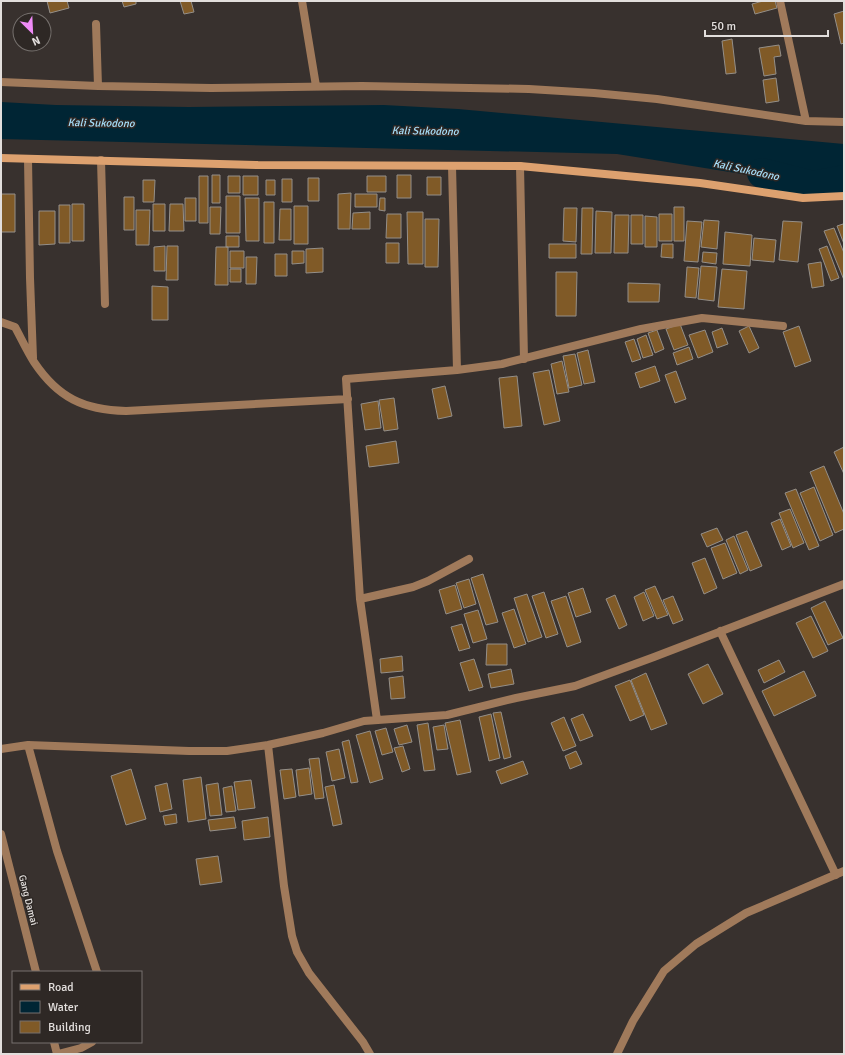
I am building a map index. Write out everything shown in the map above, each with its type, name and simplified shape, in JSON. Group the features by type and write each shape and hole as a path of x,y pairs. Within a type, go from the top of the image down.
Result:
{"main road":[{"path":"1,158 258,164 520,166 700,183 803,198 844,196"}],"street":[{"path":"302,1 316,86"},
{"path":"780,1 806,121"},
{"path":"96,24 98,86"},
{"path":"1,82 98,86 211,88 316,86 521,89 594,93 657,99 806,121 844,122"},
{"path":"28,159 33,361"},
{"path":"102,160 105,304"},
{"path":"452,166 457,370"},
{"path":"520,166 524,359"},
{"path":"377,720 360,599 346,379 457,370 502,364 642,329 702,318 783,326"},
{"path":"1,322 15,326 33,361 44,376 70,398 80,404 93,408 109,411 236,406 348,399"},
{"path":"360,599 413,587 428,581 469,559"},
{"path":"1,749 28,745 227,752 323,733 364,721 447,715 516,698 574,686 844,584"},
{"path":"720,631 836,875"},
{"path":"28,745 57,851 97,971"},
{"path":"268,745 284,886 292,936 297,952 309,973 363,1042 370,1054"},
{"name":"Gang Damai","path":"1,834 36,971"},
{"path":"617,1054 633,1021 664,971 696,944 746,913 844,871"},
{"path":"54,1043 57,1054 81,1048 90,1043"}],"water":[{"path":"1,102 56,105 189,107 384,105 458,109 844,144 844,178 798,183 617,154 1,139"}],"building":[{"path":"47,1 67,1 69,8 50,12"},
{"path":"122,1 136,1 136,4 124,7"},
{"path":"180,1 191,1 194,12 184,14"},
{"path":"763,1 775,1 777,8 755,14 752,4"},
{"path":"844,11 844,43 841,44 834,14"},
{"path":"732,39 736,73 726,74 722,41"},
{"path":"779,45 781,56 774,57 776,74 764,76 759,48"},
{"path":"776,78 779,101 766,103 763,80"},
{"path":"212,175 220,175 220,203 212,203"},
{"path":"397,175 411,175 411,198 397,198"},
{"path":"199,176 208,176 208,223 199,223"},
{"path":"228,176 240,176 240,193 228,193"},
{"path":"243,176 258,176 258,195 243,195"},
{"path":"367,176 386,176 386,192 367,192"},
{"path":"427,177 441,177 441,195 427,195"},
{"path":"308,178 319,178 319,201 308,201"},
{"path":"282,179 292,179 292,202 282,202"},
{"path":"143,180 155,180 154,202 143,202"},
{"path":"266,180 275,180 275,195 266,195"},
{"path":"351,193 350,229 338,229 338,194"},
{"path":"1,194 15,194 15,232 1,232"},
{"path":"355,194 377,194 377,207 355,207"},
{"path":"226,196 240,196 240,233 226,233"},
{"path":"124,197 134,197 134,230 124,230"},
{"path":"185,198 196,198 196,221 185,221"},
{"path":"245,198 259,198 259,241 246,241"},
{"path":"380,198 385,198 385,211 379,210"},
{"path":"264,202 274,202 274,243 264,243"},
{"path":"72,204 84,204 84,241 72,241"},
{"path":"153,204 165,204 165,231 153,231"},
{"path":"170,204 183,204 184,231 169,231"},
{"path":"59,205 70,205 70,243 59,243"},
{"path":"294,206 308,206 308,244 294,244"},
{"path":"210,207 221,207 220,234 210,234"},
{"path":"674,207 684,207 684,241 674,241"},
{"path":"564,208 577,208 576,242 563,241"},
{"path":"582,208 593,208 592,254 581,254"},
{"path":"280,209 291,209 291,240 279,240"},
{"path":"136,210 150,210 149,245 136,245"},
{"path":"39,211 55,211 55,244 39,245"},
{"path":"596,211 612,212 611,253 595,253"},
{"path":"370,212 370,229 352,229 353,213"},
{"path":"407,212 423,212 423,264 408,264"},
{"path":"387,214 401,214 401,238 386,238"},
{"path":"659,214 672,214 672,241 659,241"},
{"path":"615,215 629,215 628,253 614,253"},
{"path":"631,215 643,215 643,244 631,244"},
{"path":"645,216 657,217 657,247 645,247"},
{"path":"425,219 439,219 438,267 425,267"},
{"path":"704,220 719,221 717,249 701,247"},
{"path":"687,221 702,222 698,262 684,261"},
{"path":"783,221 802,222 798,262 779,260"},
{"path":"843,224 844,227 844,244 837,226"},
{"path":"834,228 844,253 844,280 824,231"},
{"path":"725,232 752,235 750,266 723,264"},
{"path":"226,236 239,236 239,247 226,247"},
{"path":"754,238 776,240 774,262 752,260"},
{"path":"386,243 399,243 399,263 386,263"},
{"path":"549,244 576,244 576,258 549,258"},
{"path":"662,244 673,244 673,258 661,257"},
{"path":"165,246 165,271 154,271 154,247"},
{"path":"167,246 178,246 178,280 166,280"},
{"path":"827,246 839,278 831,281 819,249"},
{"path":"216,247 228,247 228,285 215,285"},
{"path":"323,248 323,272 306,273 306,249"},
{"path":"230,251 244,251 244,268 230,268"},
{"path":"292,251 304,251 304,263 292,264"},
{"path":"703,252 717,253 716,264 702,262"},
{"path":"275,254 287,254 287,276 275,276"},
{"path":"246,257 257,257 256,284 246,284"},
{"path":"821,262 824,286 812,288 808,264"},
{"path":"701,266 717,267 714,301 698,299"},
{"path":"687,267 699,268 696,298 685,297"},
{"path":"230,269 241,269 241,282 230,282"},
{"path":"722,269 747,271 744,309 718,307"},
{"path":"556,272 577,272 576,316 556,316"},
{"path":"628,283 660,284 659,302 628,302"},
{"path":"152,286 168,287 168,320 152,320"},
{"path":"680,324 688,345 674,350 666,329"},
{"path":"749,326 759,348 749,353 739,331"},
{"path":"799,326 811,361 795,367 783,332"},
{"path":"722,328 728,344 717,348 712,332"},
{"path":"657,330 664,349 655,353 648,333"},
{"path":"705,330 713,352 698,358 689,335"},
{"path":"646,335 653,355 643,358 637,339"},
{"path":"634,339 641,359 632,362 625,342"},
{"path":"689,347 693,359 677,365 673,353"},
{"path":"588,350 595,382 584,384 577,353"},
{"path":"575,354 582,385 569,388 563,356"},
{"path":"562,361 569,392 557,394 551,364"},
{"path":"655,366 660,381 640,388 635,373"},
{"path":"549,370 560,421 544,425 533,373"},
{"path":"676,371 686,399 675,403 665,375"},
{"path":"517,376 522,426 504,428 499,378"},
{"path":"445,386 452,416 438,419 432,389"},
{"path":"394,398 398,429 384,431 379,400"},
{"path":"378,401 381,428 365,430 361,404"},
{"path":"396,441 399,463 369,467 366,446"},
{"path":"844,447 844,474 834,452"},
{"path":"824,466 844,514 844,529 835,533 810,472"},
{"path":"814,487 833,535 820,541 800,493"},
{"path":"796,489 819,546 809,550 785,493"},
{"path":"790,509 804,543 793,548 779,513"},
{"path":"780,519 791,546 782,550 771,523"},
{"path":"717,528 723,540 707,547 701,534"},
{"path":"747,531 762,566 750,571 736,535"},
{"path":"734,536 748,570 740,574 726,540"},
{"path":"725,543 737,573 723,579 711,548"},
{"path":"705,558 717,588 704,594 692,563"},
{"path":"483,574 498,622 486,625 471,578"},
{"path":"469,579 476,604 464,608 456,583"},
{"path":"455,585 462,609 446,614 439,590"},
{"path":"655,586 668,615 657,619 645,590"},
{"path":"583,588 591,612 576,617 568,593"},
{"path":"544,592 558,634 546,638 532,596"},
{"path":"644,592 654,616 643,621 634,597"},
{"path":"527,594 542,637 528,642 514,598"},
{"path":"615,595 627,625 619,629 606,599"},
{"path":"566,596 581,642 567,647 551,601"},
{"path":"673,596 683,620 673,624 663,600"},
{"path":"825,601 843,638 828,645 811,608"},
{"path":"514,609 526,644 514,648 502,613"},
{"path":"478,610 487,639 473,643 464,614"},
{"path":"811,616 828,651 813,658 796,623"},
{"path":"462,624 470,648 459,651 451,627"},
{"path":"487,644 507,644 507,665 486,665"},
{"path":"402,656 403,671 381,673 380,659"},
{"path":"474,659 483,687 469,691 460,663"},
{"path":"779,660 785,672 764,683 758,670"},
{"path":"708,664 723,694 703,704 688,674"},
{"path":"511,669 514,684 491,688 488,674"},
{"path":"804,671 816,696 774,716 762,691"},
{"path":"646,673 667,724 651,730 631,680"},
{"path":"403,676 405,698 391,699 389,678"},
{"path":"630,680 644,715 630,721 615,686"},
{"path":"501,712 511,757 504,759 493,713"},
{"path":"491,714 500,758 489,761 479,717"},
{"path":"583,714 593,736 580,741 571,719"},
{"path":"564,717 576,746 563,751 551,723"},
{"path":"460,720 471,772 457,775 445,723"},
{"path":"428,723 435,770 424,771 417,725"},
{"path":"407,725 412,742 399,745 394,729"},
{"path":"444,725 448,749 437,750 433,727"},
{"path":"386,728 393,752 382,755 375,731"},
{"path":"370,731 383,779 370,783 356,735"},
{"path":"349,740 358,782 351,783 342,742"},
{"path":"403,746 410,769 402,772 394,748"},
{"path":"339,749 345,778 332,781 326,752"},
{"path":"576,751 582,764 570,769 565,756"},
{"path":"319,758 324,798 315,799 309,759"},
{"path":"523,761 528,774 501,784 496,771"},
{"path":"309,768 312,794 299,796 296,770"},
{"path":"131,769 146,819 126,825 111,776"},
{"path":"292,769 296,797 284,799 280,770"},
{"path":"201,777 206,819 188,822 183,780"},
{"path":"251,780 255,808 238,810 234,782"},
{"path":"167,783 172,809 160,812 155,786"},
{"path":"218,783 222,815 210,816 206,785"},
{"path":"334,785 342,824 333,826 325,787"},
{"path":"232,786 236,811 226,812 223,788"},
{"path":"176,814 177,823 165,825 163,816"},
{"path":"234,817 236,828 210,831 208,820"},
{"path":"268,817 270,837 244,840 242,821"},
{"path":"218,856 222,882 200,885 196,859"}],"waterway":[{"name":"Kali Sukodono","path":"762,173 813,186 844,180"}]}
